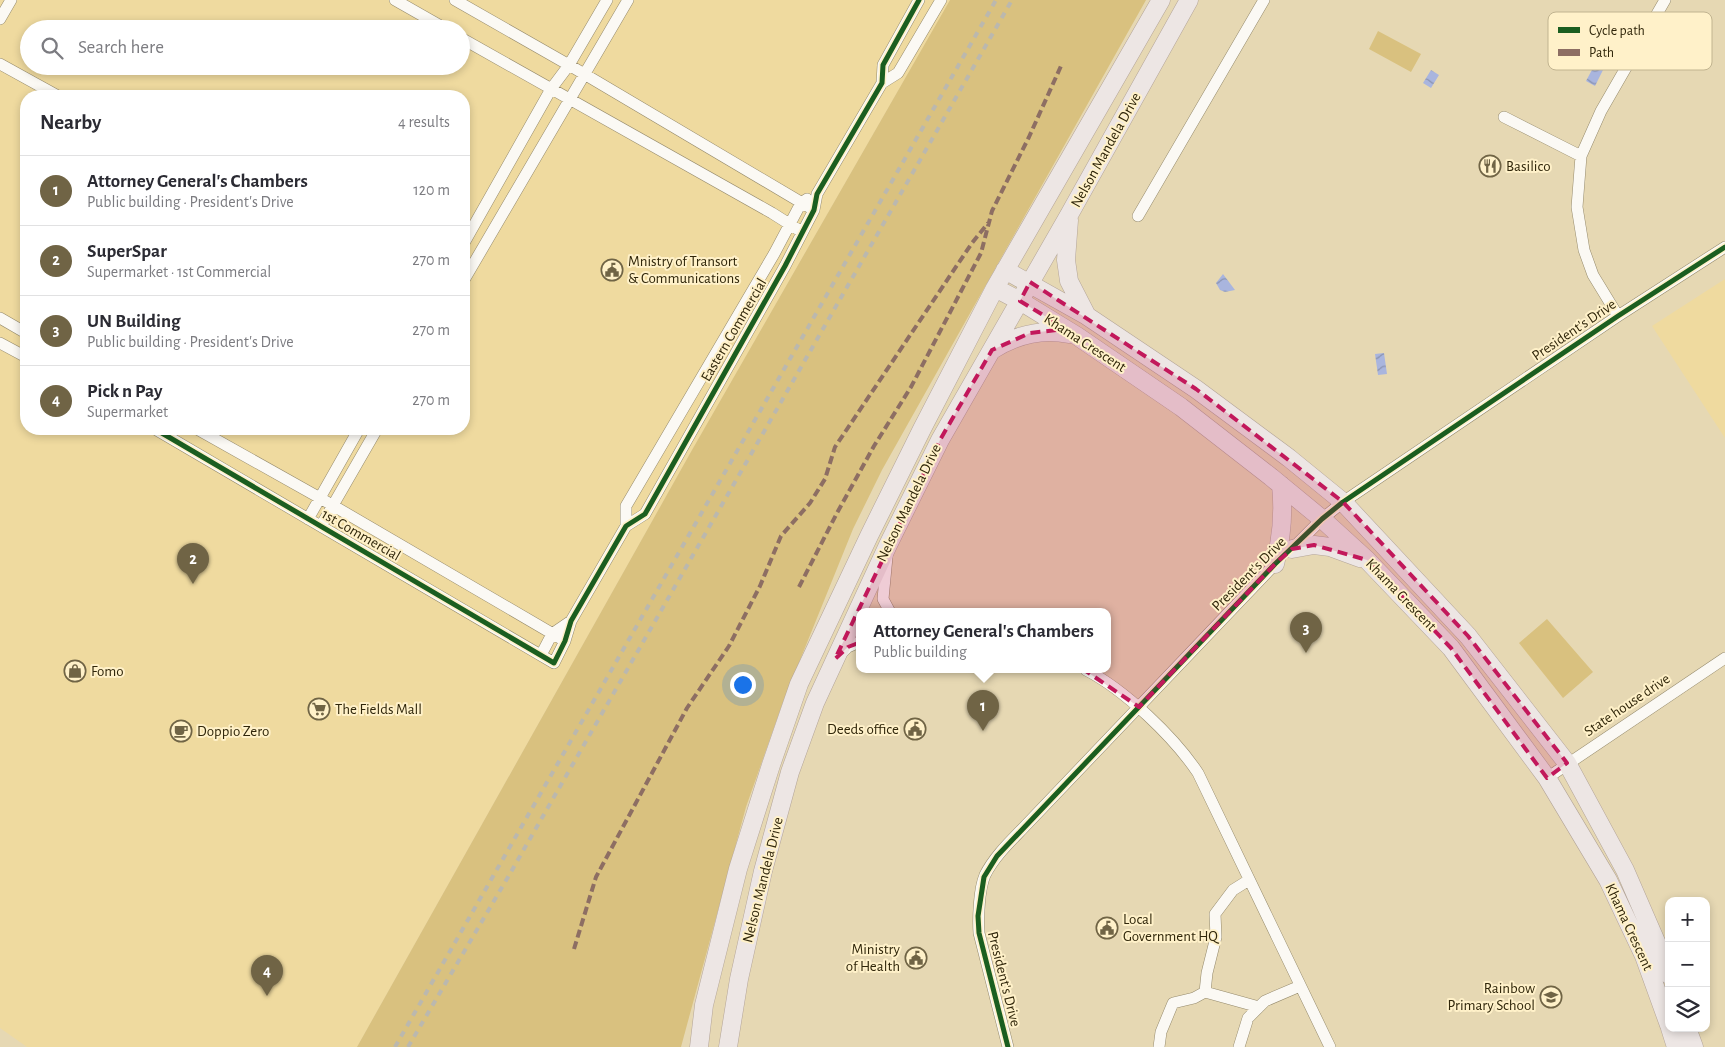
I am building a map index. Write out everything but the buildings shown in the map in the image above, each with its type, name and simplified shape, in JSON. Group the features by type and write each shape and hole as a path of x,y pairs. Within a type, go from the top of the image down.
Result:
{"main road":[{"name":"Nelson Mandela Drive","path":"699,1047 704,1005 738,869 798,684 904,465 995,288 1161,0"},
{"name":"Nelson Mandela Drive","path":"859,608 940,440 1189,0"},
{"path":"1069,215 1066,245 1067,267 1070,281 1087,316"},
{"name":"Khama Crescent","path":"1005,270 1030,282 1087,316 1196,389 1289,458 1343,502 1468,636 1567,763 1625,870 1665,964"},
{"name":"Khama Crescent","path":"995,288 1020,300 1077,336 1181,407 1281,485 1367,560 1451,648 1546,778 1608,880 1644,956 1673,1038"},
{"path":"992,350 1030,333 1058,332 1077,336"},
{"path":"1275,564 1282,524 1281,485"},
{"path":"1292,549 1314,545 1330,547 1367,560"},
{"name":"Nelson Mandela Drive","path":"728,1047 739,979 763,871 790,772 815,703 856,614"},
{"path":"1689,1032 1694,1047"}],"street":[{"path":"0,19 11,0"},
{"path":"396,0 430,20"},
{"path":"455,0 570,65 814,210"},
{"path":"470,232 551,89 570,65 606,0"},
{"path":"470,270 628,0"},
{"name":"Eastern Commercial","path":"882,84 883,65 919,0"},
{"name":"Eastern Commercial","path":"554,663 565,641 571,621 626,526 645,514 785,266 814,210 817,194 882,84 898,73 941,0"},
{"path":"1138,216 1264,0"},
{"path":"1658,12 1665,0"},
{"path":"470,43 802,232"},
{"path":"0,64 47,90"},
{"path":"1618,316 1593,276 1584,250 1577,207 1581,156 1601,111 1625,70"},
{"path":"1504,117 1581,156"},
{"path":"801,203 817,194"},
{"name":"Eastern Commercial","path":"626,526 626,506 774,254 801,203"},
{"name":"President's Drive","path":"1008,1047 979,933 978,916 984,877 997,856 1275,564 1322,519 1343,502 1618,316 1725,247"},
{"path":"0,318 20,330"},
{"path":"0,343 20,354"},
{"name":"1st Commercial","path":"165,435 554,663"},
{"name":"1st Commercial","path":"208,435 320,498 565,641"},
{"path":"308,519 356,435"},
{"path":"321,526 374,435"},
{"path":"888,545 883,599 888,608"},
{"path":"541,655 552,634 571,621"},
{"path":"835,659 848,647 856,643"},
{"name":"State house drive","path":"1546,778 1725,658"},
{"path":"1090,673 1139,707 1189,759 1198,773 1330,1047"},
{"path":"1205,992 1207,972 1216,937 1215,914 1233,890 1249,880"},
{"path":"1239,1047 1248,1018 1265,1001 1300,986"},
{"path":"1159,1047 1162,1032 1173,1003 1194,998 1205,992 1259,1007"}],"highlighted area":[{"path":"1030,282 1196,389 1343,502 1468,636 1567,763 1547,778 1451,648 1367,560 1314,545 1292,549 1275,564 1139,707 1077,665 920,635 871,638 848,647 835,659 940,440 992,350 1030,333 1066,329 1020,301"}],"shaded area":[{"path":"0,0 950,0 692,450 357,1047 27,1047 0,1028"},
{"path":"950,0 1146,0 882,470 853,529 783,702 746,807 681,1047 357,1047 692,450"},
{"path":"1378,31 1421,54 1411,72 1369,49"},
{"path":"1725,279 1725,438 1652,326"},
{"path":"1547,619 1593,672 1563,698 1519,643"}],"water":[{"path":"1431,70 1439,75 1431,88 1423,83"},
{"path":"1592,70 1603,70 1595,86 1586,81"},
{"path":"1223,274 1235,290 1225,292 1220,290 1216,283"},
{"path":"1384,353 1387,374 1378,375 1375,354"}],"railway":[{"path":"395,1047 996,0"},
{"path":"408,1047 508,877 1012,0"}],"marked path":[{"path":"799,587 874,446 911,387 981,253 992,211 1029,137 1061,66"},
{"path":"574,949 596,877 687,708 729,646 760,586 781,536 810,503 825,479 835,447 972,243 988,223"}],"cycle path":[{"path":"165,435 554,663 565,641 571,621 626,526 645,514 785,266 814,210 817,194 882,83 883,65 919,0"},
{"path":"1008,1047 979,933 978,916 984,877 997,856 1275,564 1322,519 1343,502 1618,316 1725,247"}],"place":[{"name":"Basilico","path":"1490,166"},
{"name":"Mnistry of Transort & Communications","path":"612,270"},
{"name":"SuperSpar","path":"193,584"},
{"name":"UN Building","path":"1306,653"},
{"name":"Fomo","path":"75,671"},
{"name":"The Fields Mall","path":"319,709"},
{"name":"Deeds office","path":"915,729"},
{"name":"Doppio Zero","path":"181,731"},
{"name":"Attorney General's Chambers","path":"983,731"},
{"name":"Local Government HQ","path":"1107,928"},
{"name":"Ministry of Health","path":"916,958"},
{"name":"Pick n Pay","path":"267,996"},
{"name":"Rainbow Primary School","path":"1551,997"}]}
